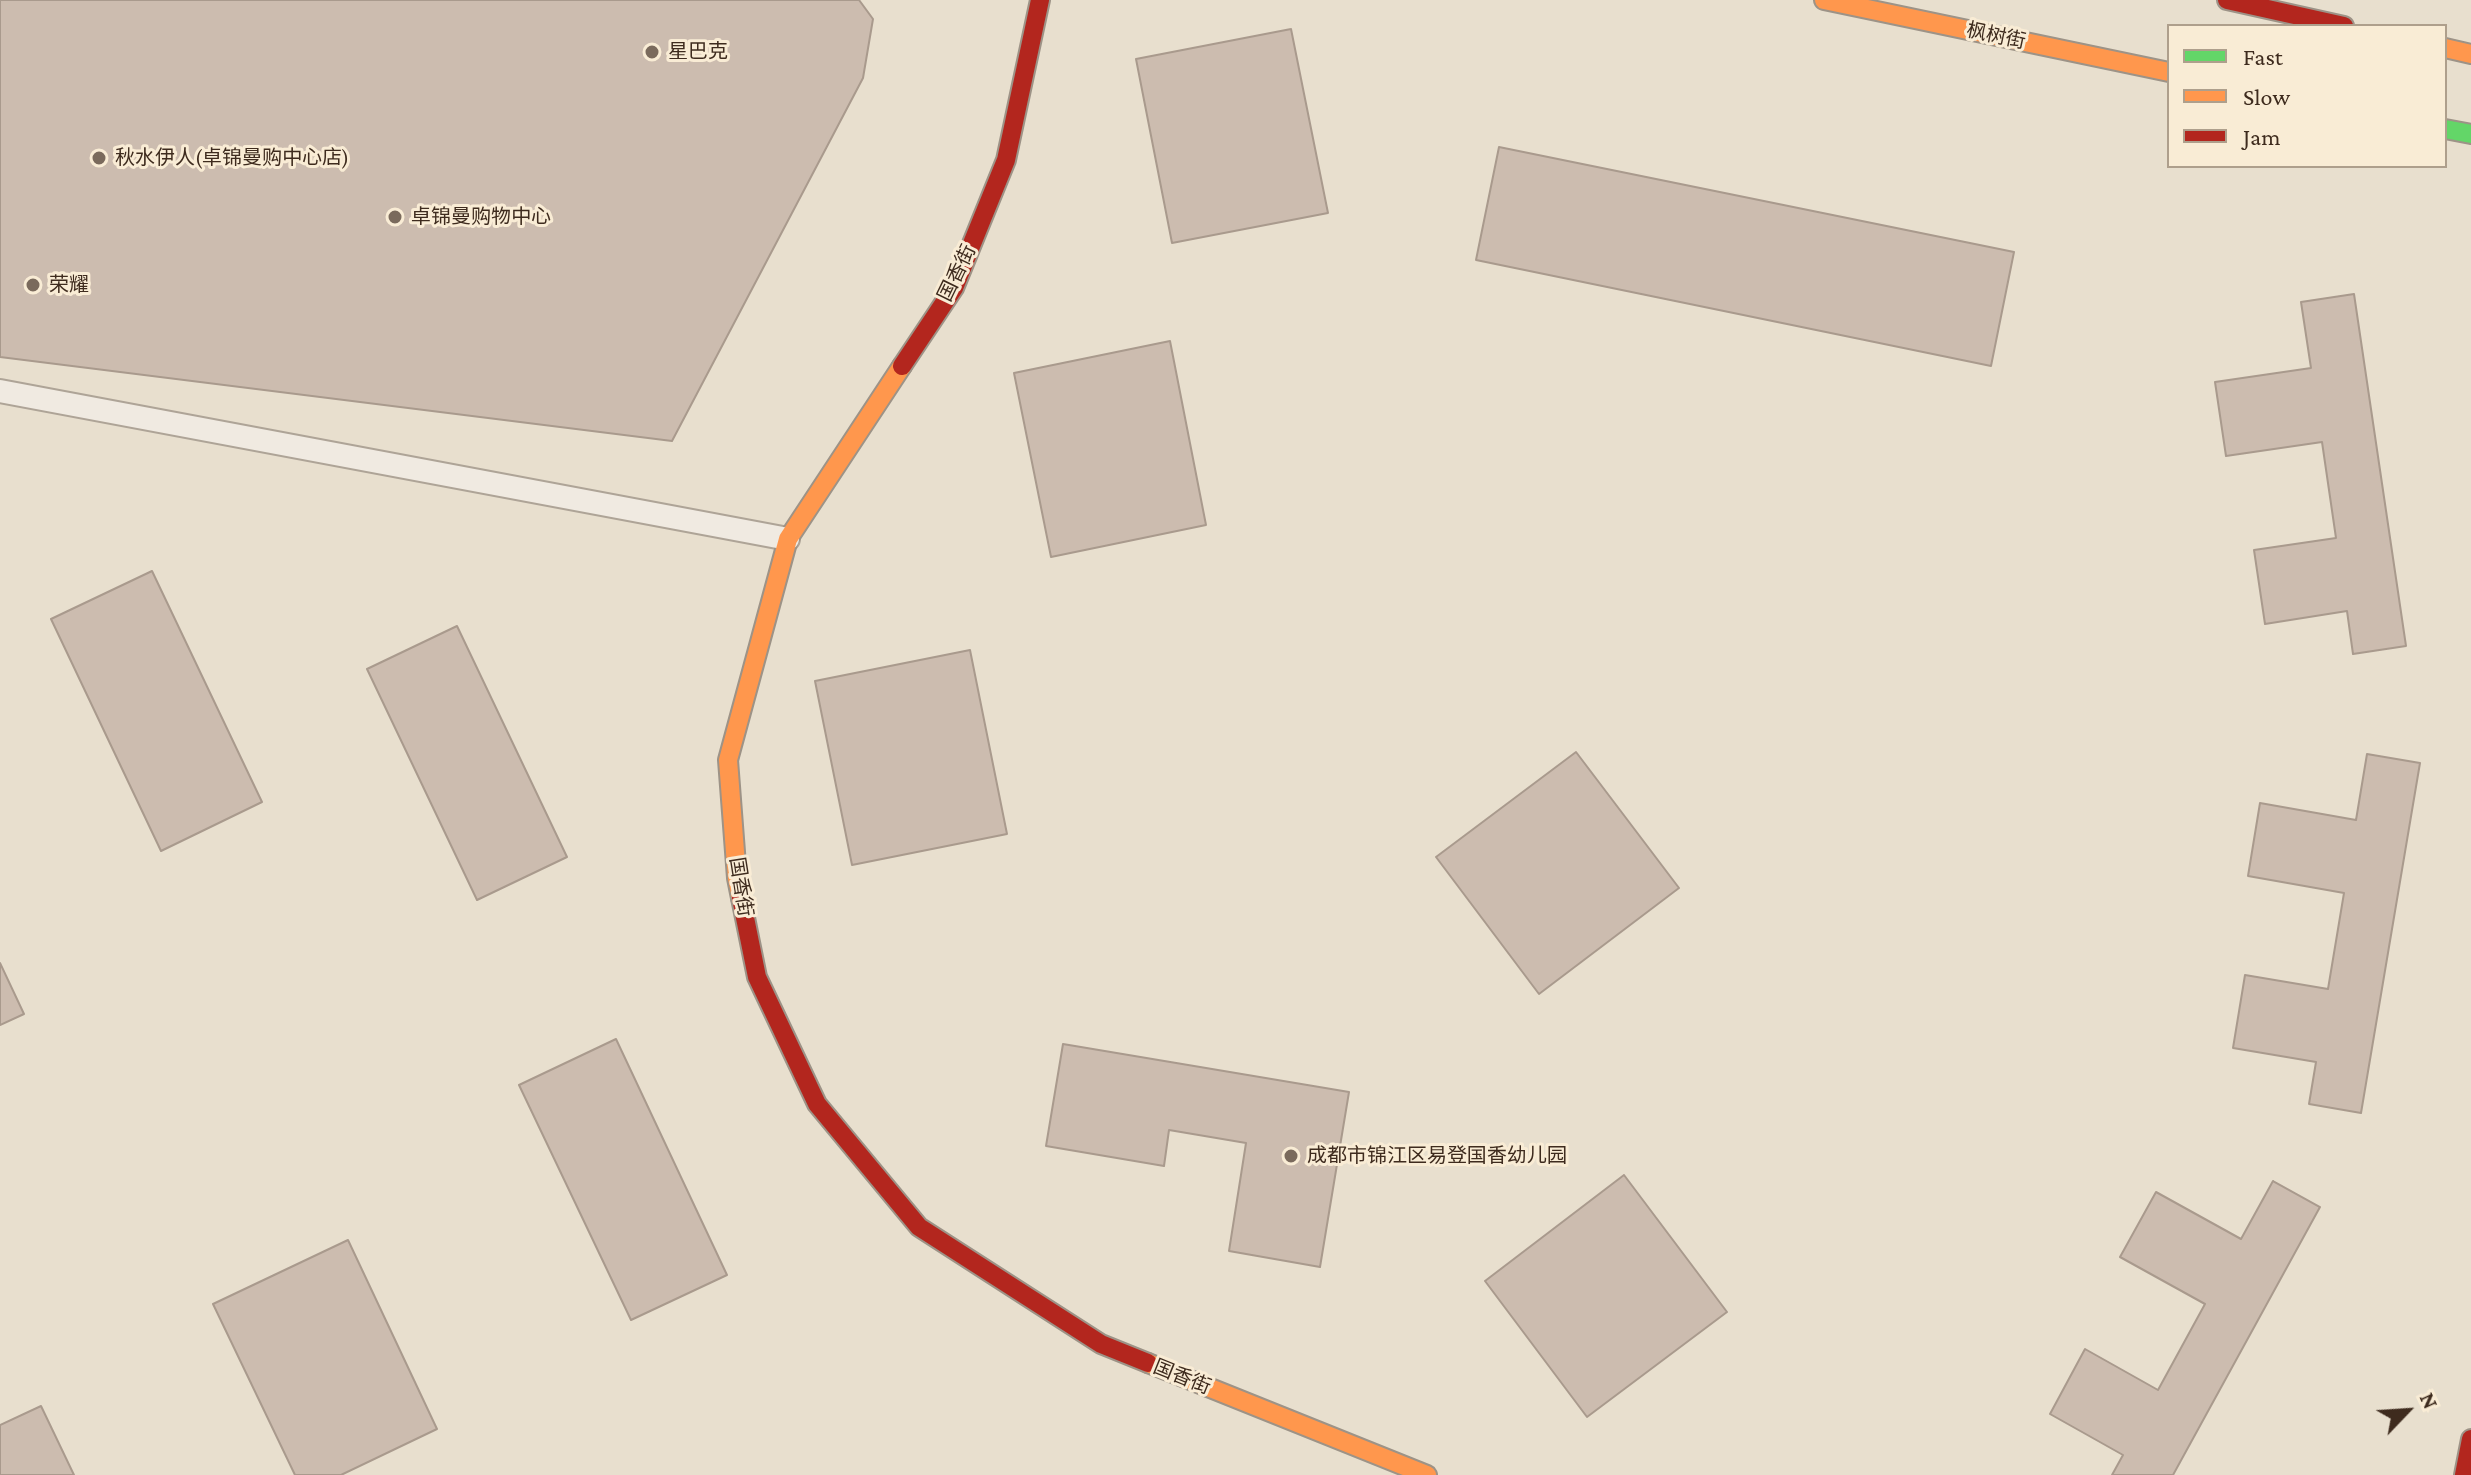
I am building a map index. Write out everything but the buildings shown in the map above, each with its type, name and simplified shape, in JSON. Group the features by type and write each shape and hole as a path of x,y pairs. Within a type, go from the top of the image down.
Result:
{"street":[{"name":"国香街","path":"1040,0 1006,160 954,288 788,539 728,760 737,878 757,977 817,1104 919,1227 1101,1344 1427,1475"},
{"name":"枫树街","path":"1824,0 2167,72"},
{"path":"2227,0 2335,24"},
{"path":"2447,48 2471,54"},
{"path":"2464,1475 2471,1439"}],"lane":[{"path":"0,391 788,539"}],"traffic: fast":[{"path":"2447,129 2471,134"}],"traffic: slow":[{"path":"1824,0 2167,72"},
{"path":"2447,48 2471,54"},
{"path":"741,898 728,760 788,539 902,366"},
{"path":"1148,1363 1427,1475"}],"traffic: jam":[{"path":"902,366 954,288 1006,160 1040,0"},
{"path":"2227,0 2335,24"},
{"path":"741,898 757,977 817,1104 919,1227 1101,1344 1148,1363"},
{"path":"2464,1475 2471,1439"}],"place":[{"name":"星巴克","path":"652,52"},
{"name":"秋水伊人(卓锦曼购中心店)","path":"99,158"},
{"name":"卓锦曼购物中心","path":"395,217"},
{"name":"荣耀","path":"33,285"},
{"name":"成都市锦江区易登国香幼儿园","path":"1291,1156"}]}
